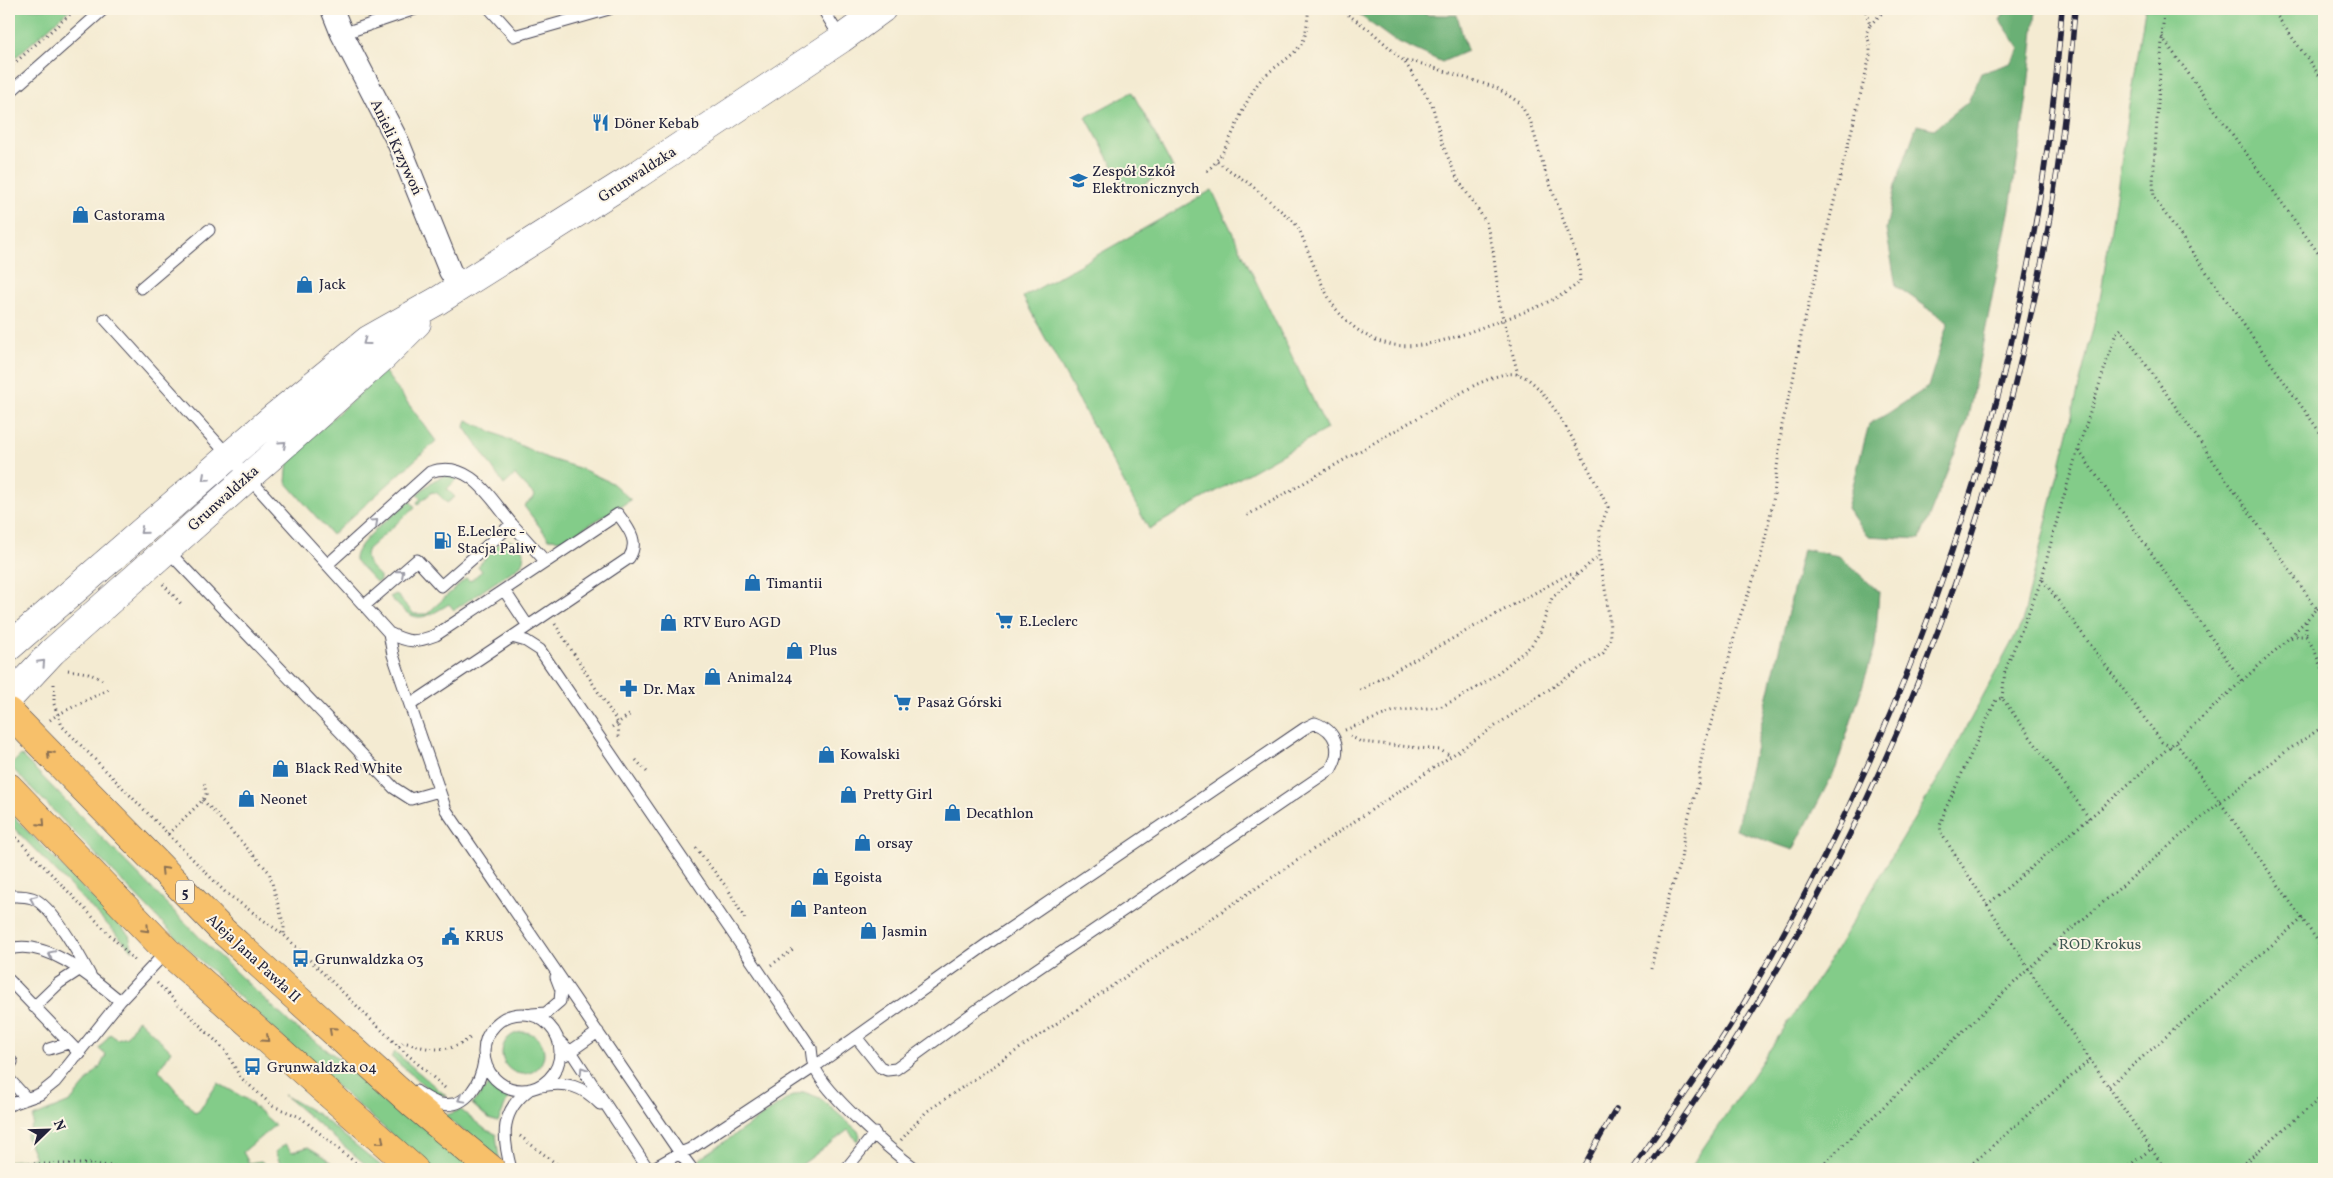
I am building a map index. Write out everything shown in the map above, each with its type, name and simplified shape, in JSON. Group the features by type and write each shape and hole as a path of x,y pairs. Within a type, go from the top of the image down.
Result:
{"main road":[{"name":"Aleja Jana Pawła II","path":"9,712 223,931 368,1063 490,1169"},
{"path":"9,787 167,951 414,1169"}],"street":[{"name":"Anieli Krzywoń","path":"332,9 342,34 398,142 450,271 449,294"},
{"name":"Grunwaldzka","path":"9,647 274,417 368,340 449,294 637,175 841,39 882,9"},
{"name":"Grunwaldzka","path":"9,698 52,652 247,476 386,361 449,294"}],"lane":[{"path":"9,93 104,9"},
{"path":"342,34 415,9"},
{"path":"490,9 514,36 609,9"},
{"path":"823,9 841,39"},
{"path":"141,288 209,230"},
{"path":"105,319 389,633 406,641 420,641 436,635 618,514 634,540 634,549 628,558 410,705"},
{"path":"328,564 430,472 440,468 450,468 469,474 546,562"},
{"path":"365,606 417,560 441,586 512,524"},
{"path":"166,549 394,788 412,799 439,791"},
{"path":"504,590 528,626"},
{"path":"389,633 393,655 446,810 692,1169"},
{"path":"512,637 526,641 540,650 811,1048 814,1066 822,1079 848,1108 892,1150 916,1169"},
{"path":"530,1015 547,1024 558,1040 572,1053 618,1125 650,1169 690,1149 814,1066 988,944 1306,728 1315,723 1325,727 1333,737 1338,749 1336,759 1326,773 984,1005 896,1069 887,1070 880,1067 856,1037"},
{"path":"9,896 30,897 44,905 76,950 92,979"},
{"path":"9,949 22,946 38,948 79,970 120,1001"},
{"path":"9,1105 40,1094 49,1088 80,1054 120,1001 167,951"},
{"path":"368,1063 431,1100 442,1104 454,1103 471,1094 482,1074 484,1047 488,1035 495,1024 506,1017 518,1014 530,1015 546,1012 560,1001 561,990 552,964"},
{"path":"34,1007 59,984 79,970"},
{"path":"9,980 80,1054"},
{"path":"559,1058 572,1053 598,1032"},
{"path":"511,1169 504,1137 507,1120 519,1098 554,1074 559,1058 558,1040"},
{"path":"49,1049 68,1043"},
{"path":"484,1059 489,1071 496,1080 507,1087 518,1090 556,1083 570,1084 583,1089 598,1102 618,1125"},
{"path":"9,1079 27,1099"},
{"path":"846,1169 875,1133"}],"path":[{"path":"9,68 76,9"},
{"path":"1207,171 1217,162 1236,127 1244,104 1255,88 1261,80 1287,60 1303,41 1309,9"},
{"path":"1340,9 1371,31 1404,61 1432,104 1443,146 1457,178 1486,222 1493,250 1500,307 1505,319 1518,374"},
{"path":"1865,9 1870,25"},
{"path":"1651,968 1668,899 1681,859 1685,829 1699,781 1704,745 1722,688 1737,625 1760,561 1773,502 1782,425 1802,331 1870,56 1870,44 1866,34 1870,25 1886,9"},
{"path":"2164,9 2153,182 2154,198 2324,438"},
{"path":"2272,9 2324,82"},
{"path":"2162,37 2324,261"},
{"path":"1217,162 1250,184 1294,222 1300,230 1335,308 1372,338 1401,348 1438,343 1540,305 1570,290 1580,282 1579,262 1554,197 1531,123 1520,103 1496,88 1419,63 1404,61"},
{"path":"2089,818 2002,698 2005,671 2042,579 2051,539 2116,333 2121,330 2317,609"},
{"path":"892,1150 926,1112 1603,654 1611,637 1599,556 1600,529 1608,507 1561,419 1531,380 1518,374 1505,374 1475,385 1246,516"},
{"path":"2079,450 2242,681"},
{"path":"1333,737 1343,731 1394,711 1440,707 1490,680 1531,646 1540,632 1552,598 1599,556"},
{"path":"1360,690 1567,575 1577,574"},
{"path":"158,578 182,605"},
{"path":"2042,579 2162,742 2172,747"},
{"path":"1987,905 2172,747 2324,603"},
{"path":"547,613 618,723 621,743"},
{"path":"2306,622 2306,636 2314,649 2324,675"},
{"path":"2288,639 2296,636 2306,636"},
{"path":"59,669 88,673 103,680"},
{"path":"55,677 54,695 57,714 62,726 226,893 284,935 446,1089"},
{"path":"53,718 57,714 111,688"},
{"path":"2002,698 1996,700 1945,810 1940,826 1941,833 2028,968 2165,1169"},
{"path":"599,736 632,713"},
{"path":"1818,1169 2028,968 2220,802 2288,750 2324,726"},
{"path":"1343,731 1361,742 1440,750 1451,756"},
{"path":"2176,743 2324,950"},
{"path":"9,757 16,750"},
{"path":"629,753 647,772"},
{"path":"168,834 203,800 206,794 204,781"},
{"path":"203,800 269,872 284,926 284,935"},
{"path":"9,830 131,956"},
{"path":"696,847 728,889 749,928"},
{"path":"2109,1086 2302,918"},
{"path":"759,972 793,950"},
{"path":"769,956 774,962"},
{"path":"165,990 226,1051 240,1077 273,1106 300,1117 363,1169"},
{"path":"400,1047 404,1042 430,1050 451,1049 470,1038"},
{"path":"1966,1169 2090,1059"},
{"path":"2237,1169 2324,1095"},
{"path":"516,1134 563,1169"},
{"path":"2125,1169 2151,1149"},
{"path":"9,1164 90,1164 142,1169"}],"green space":[{"path":"9,9 70,9 9,63"},
{"path":"1351,9 1423,9 1426,15 1457,15 1467,51 1442,62 1392,39"},
{"path":"2007,9 2036,11 2027,97 2010,208 1967,422 1920,539 1867,536 1847,508 1869,424 1928,387 1948,322 1896,286 1886,229 1895,186 1917,125 1934,129 1968,102 1981,73 2011,63 2020,49 2000,20"},
{"name":"ROD Krokus","path":"2145,9 2324,9 2324,1169 1689,1169 1823,971 1944,769 2022,623 2100,299"},
{"path":"1132,92 1173,168 1128,193 1086,117"},
{"path":"1212,190 1327,429 1149,529 1023,297"},
{"path":"384,371 436,441 332,535 286,482 288,459"},
{"path":"467,420 547,458 582,469 612,483 631,500 564,540 549,539 524,506 535,496 515,475 504,485 465,427"},
{"path":"445,475 458,478 447,489 455,497 447,503 437,493 432,492 418,504 417,502 421,498 417,494 433,481"},
{"path":"410,501 415,507 368,549 366,553 367,561 380,576 380,581 376,582 355,560 356,553 368,537"},
{"path":"508,540 517,543 522,549 523,561 521,565 454,610 449,604 424,617 418,617 405,612 390,597 396,594 414,614 427,614 466,578 470,581 482,571 478,566 495,546"},
{"path":"1803,549 1839,556 1879,592 1875,647 1836,768 1793,850 1736,830"},
{"path":"21,755 208,946 291,1024 359,1073 473,1169 431,1169 303,1057 180,941 10,766"},
{"path":"9,812 129,935 133,951 9,823"},
{"path":"138,1019 171,1051 159,1070 195,1113 199,1111 218,1083 246,1099 275,1125 243,1152 249,1163 261,1161 267,1166 282,1167 275,1152 285,1144 292,1152 308,1147 325,1157 339,1169 9,1169 9,1161 35,1158 26,1136 33,1124 33,1117 70,1102 101,1065 106,1055 99,1049 110,1034 117,1039 127,1036"},
{"path":"523,1032 538,1038 544,1053 538,1068 523,1074 508,1068 502,1053 508,1038"},
{"path":"395,1052 446,1096 433,1093 391,1057"},
{"path":"489,1084 509,1096 498,1122 489,1119 472,1104"},
{"path":"804,1092 820,1098 858,1131 860,1136 857,1141 848,1130 796,1169 704,1169 701,1158 790,1097"},
{"path":"284,1095 319,1115 385,1169 371,1169"},
{"path":"461,1110 486,1130 496,1134 499,1158 444,1116"}],"railway":[{"path":"1632,1169 1723,1037 1751,991 1814,877 1870,760 1920,640 1963,518 1999,393 2027,267 2049,139 2062,9"},
{"path":"1647,1169 1735,1039 1814,903 1883,763 1942,619 1991,471 2030,320 2058,165 2075,9"},
{"path":"1582,1169 1616,1109"}],"place":[{"name":"Döner Kebab","path":"600,123"},
{"name":"Zespół Szkół Elektronicznych","path":"1078,180"},
{"name":"Castorama","path":"80,215"},
{"name":"Jack","path":"305,284"},
{"name":"E.Leclerc - Stacja Paliw","path":"443,540"},
{"name":"Timantii","path":"752,583"},
{"name":"E.Leclerc","path":"1005,621"},
{"name":"RTV Euro AGD","path":"669,622"},
{"name":"Plus","path":"795,650"},
{"name":"Animal24","path":"713,677"},
{"name":"Dr. Max","path":"629,689"},
{"name":"Pasaż Górski","path":"903,702"},
{"name":"Kowalski","path":"826,754"},
{"name":"Black Red White","path":"281,768"},
{"name":"Pretty Girl","path":"849,794"},
{"name":"Neonet","path":"246,799"},
{"name":"Decathlon","path":"952,813"},
{"name":"orsay","path":"863,843"},
{"name":"Egoista","path":"820,877"},
{"name":"Panteon","path":"799,909"},
{"name":"Jasmin","path":"868,931"},
{"name":"KRUS","path":"451,936"},
{"name":"Grunwaldzka 03","path":"301,959"},
{"name":"Grunwaldzka 04","path":"253,1067"}]}
